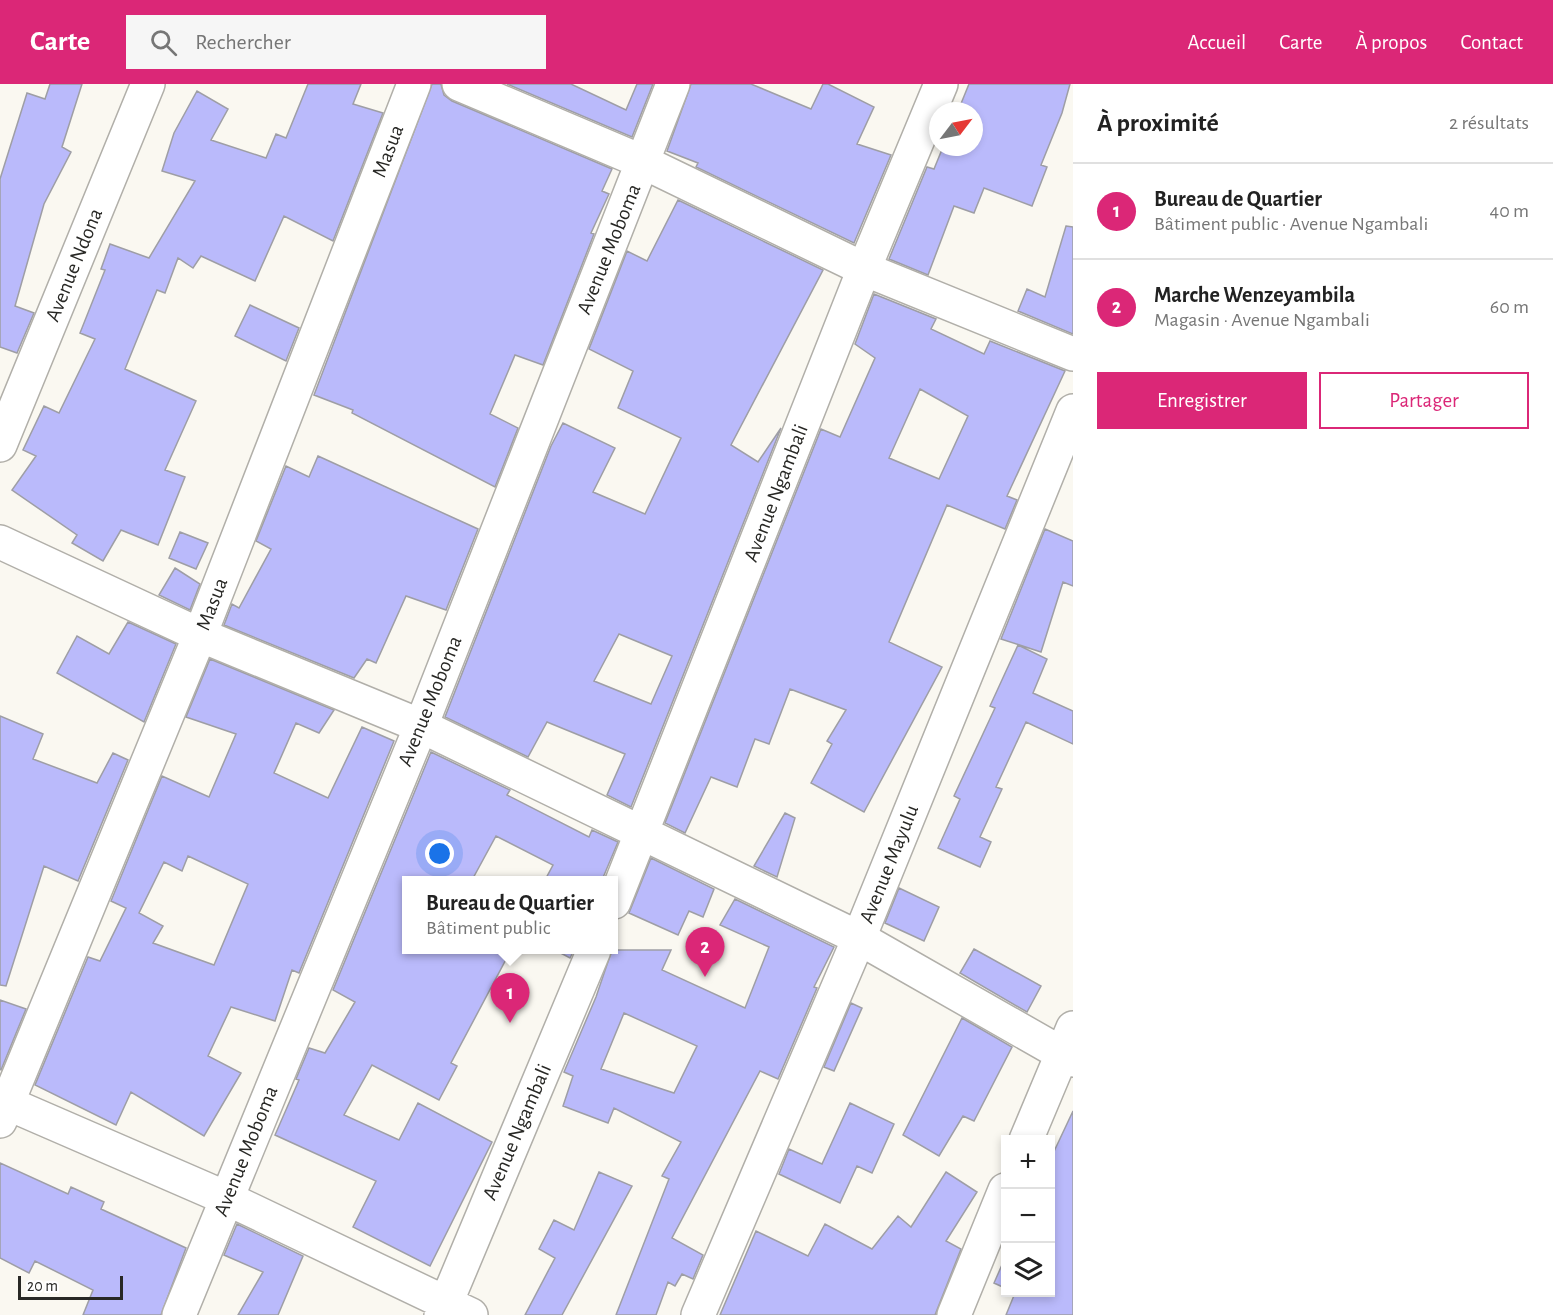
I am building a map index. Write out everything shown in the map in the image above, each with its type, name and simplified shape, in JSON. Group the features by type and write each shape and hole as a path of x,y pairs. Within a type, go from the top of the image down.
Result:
{"street":[{"name":"Avenue Ndona","path":"0,445 148,84"},
{"name":"Masua","path":"2,1108 200,635 414,84"},
{"path":"459,84 643,162 864,269 1073,354"},
{"name":"Avenue Moboma","path":"179,1315 421,726 674,84"},
{"name":"Avenue Ngambali","path":"618,892 864,269 941,84"},
{"name":"Avenue Mayulu","path":"698,1315 859,938 1073,411"},
{"path":"0,542 200,635 421,726 859,938 1069,1048 1028,1135"},
{"name":"Avenue Ngambali","path":"453,1311 592,954"},
{"path":"2,1108 226,1198 453,1311"},
{"path":"954,1315 1001,1200"}],"building":[{"path":"50,84 82,84 62,147 71,152 44,204 15,306 34,313 17,353 0,347 0,179 27,93 45,99"},
{"path":"308,84 361,84 353,104 383,113 333,241 284,216 255,281 201,256 193,268 178,258 165,293 157,290 125,369 196,401 165,470 185,477 158,545 121,530 103,561 72,543 77,535 12,490 36,456 23,450 44,406 59,413 95,339 80,333 105,270 101,269 110,244 149,258 195,181 162,171 174,133 197,91 228,109 211,140 266,158 276,134 286,138"},
{"path":"432,84 441,84 444,95 452,101 612,169 602,191 609,194 591,233 594,234 543,365 515,355 490,414 518,428 495,487 352,413 353,410 314,395"},
{"path":"507,84 571,84 626,110 637,84 653,84 632,137"},
{"path":"691,84 751,84 811,109 823,84 828,84 874,107 857,144 891,155 854,243 696,167 698,163 667,151"},
{"path":"969,84 1070,84 1062,113 1041,165 1047,167 1032,206 984,188 974,213 954,206 928,275 889,259 927,167 934,169 939,156 983,156 983,102 962,102"},
{"path":"678,200 823,270 731,445 758,462 781,428 631,807 607,795 625,754 547,722 528,757 445,717 551,446 563,423 615,448 593,492 645,514 681,438 618,408 633,371 589,349 627,251 647,261","holes":["619,634 672,656 651,704 594,681"]},
{"path":"1066,226 1073,227 1073,334 1018,311 1027,289 1045,297"},
{"path":"874,294 936,319 931,329 984,354 990,341 1065,371 1007,496 1017,500 1005,529 947,505 889,642 942,667 864,812 811,783 832,744 827,741 846,710 790,689 769,744 755,739 737,787 711,777 685,833 665,823 821,429 840,437 875,358 855,344","holes":["920,389 968,416 939,479 889,458"]},
{"path":"250,305 299,328 286,361 235,336"},
{"path":"318,456 478,529 446,610 406,596 376,663 367,659 354,678 224,625 232,604 239,608 271,549 256,541 286,466 309,477"},
{"path":"1045,529 1073,541 1073,586 1063,582 1041,652 1001,639"},
{"path":"180,532 208,543 196,569 169,558"},
{"path":"175,568 200,584 190,610 159,595"},
{"path":"128,622 176,644 144,722 57,673 77,636 109,654"},
{"path":"1018,645 1047,659 1033,693 1073,711 1073,744 1026,722 996,787 1002,789 980,837 991,842 980,867 938,848 960,799 954,796 995,708 990,706"},
{"path":"210,659 334,710 319,733 296,723 274,773 328,798 362,727 394,741 299,973 292,970 275,1021 231,1007 208,1056 241,1073 204,1136 131,1092 116,1125 35,1085 88,957 100,961 126,908 111,901 162,776 209,797 236,734 186,717","holes":["188,856 248,884 214,965 153,943 163,926 139,913 164,862 182,871"]},
{"path":"0,716 43,734 33,759 97,783 113,753 128,760 78,881 44,866 6,986 0,985"},
{"path":"431,752 510,790 507,795 589,837 592,830 618,842 604,876 547,876 553,865 496,836 474,876 402,876 402,954 509,954 451,1063 457,1066 439,1100 372,1065 344,1115 399,1140 418,1103 492,1142 430,1266 353,1227 376,1181 275,1135 299,1080 296,1079 309,1048 325,1053 355,1002 333,990"},
{"path":"785,813 795,818 777,877 754,866"},
{"path":"651,858 714,889 703,917 689,911 678,935 629,913"},
{"path":"899,888 939,907 924,941 885,923"},
{"path":"735,899 834,947 814,987 817,988 778,1079 760,1071 672,1238 703,1255 693,1279 682,1274 675,1286 668,1282 656,1315 616,1315 669,1179 662,1176 681,1142 614,1108 608,1123 563,1106 573,1076 564,1072 596,997 611,954 618,954 618,950 671,950 662,970 745,1008 769,947 720,925","holes":["624,1013 697,1046 674,1093 601,1069"]},
{"path":"974,949 1041,986 1027,1012 960,973"},
{"path":"0,1000 26,1009 1,1070 0,1069"},
{"path":"851,1003 862,1008 834,1071 824,1067"},
{"path":"962,1018 1012,1047 974,1121 963,1116 939,1156 903,1135"},
{"path":"850,1103 894,1124 872,1173 857,1166 840,1203 779,1174 789,1149 822,1164"},
{"path":"1073,1111 1073,1315 1006,1315 1013,1297 1055,1297 1055,1149"},
{"path":"0,1163 68,1194 71,1187 104,1202 101,1209 186,1248 161,1315 83,1315 93,1290 35,1261 29,1273 0,1258"},
{"path":"599,1172 632,1186 562,1315 525,1315 555,1258 539,1249 554,1220 574,1230"},
{"path":"946,1172 977,1192 946,1241 961,1249 935,1315 720,1315 756,1231 808,1256 825,1224 872,1249 898,1216 911,1227"},
{"path":"237,1224 303,1256 278,1315 238,1315 263,1272 224,1255"},
{"path":"1001,1267 1001,1286 994,1283"}],"place":[{"name":"Marche Wenzeyambila","path":"705,977"},
{"name":"Bureau de Quartier","path":"510,1023"}]}
